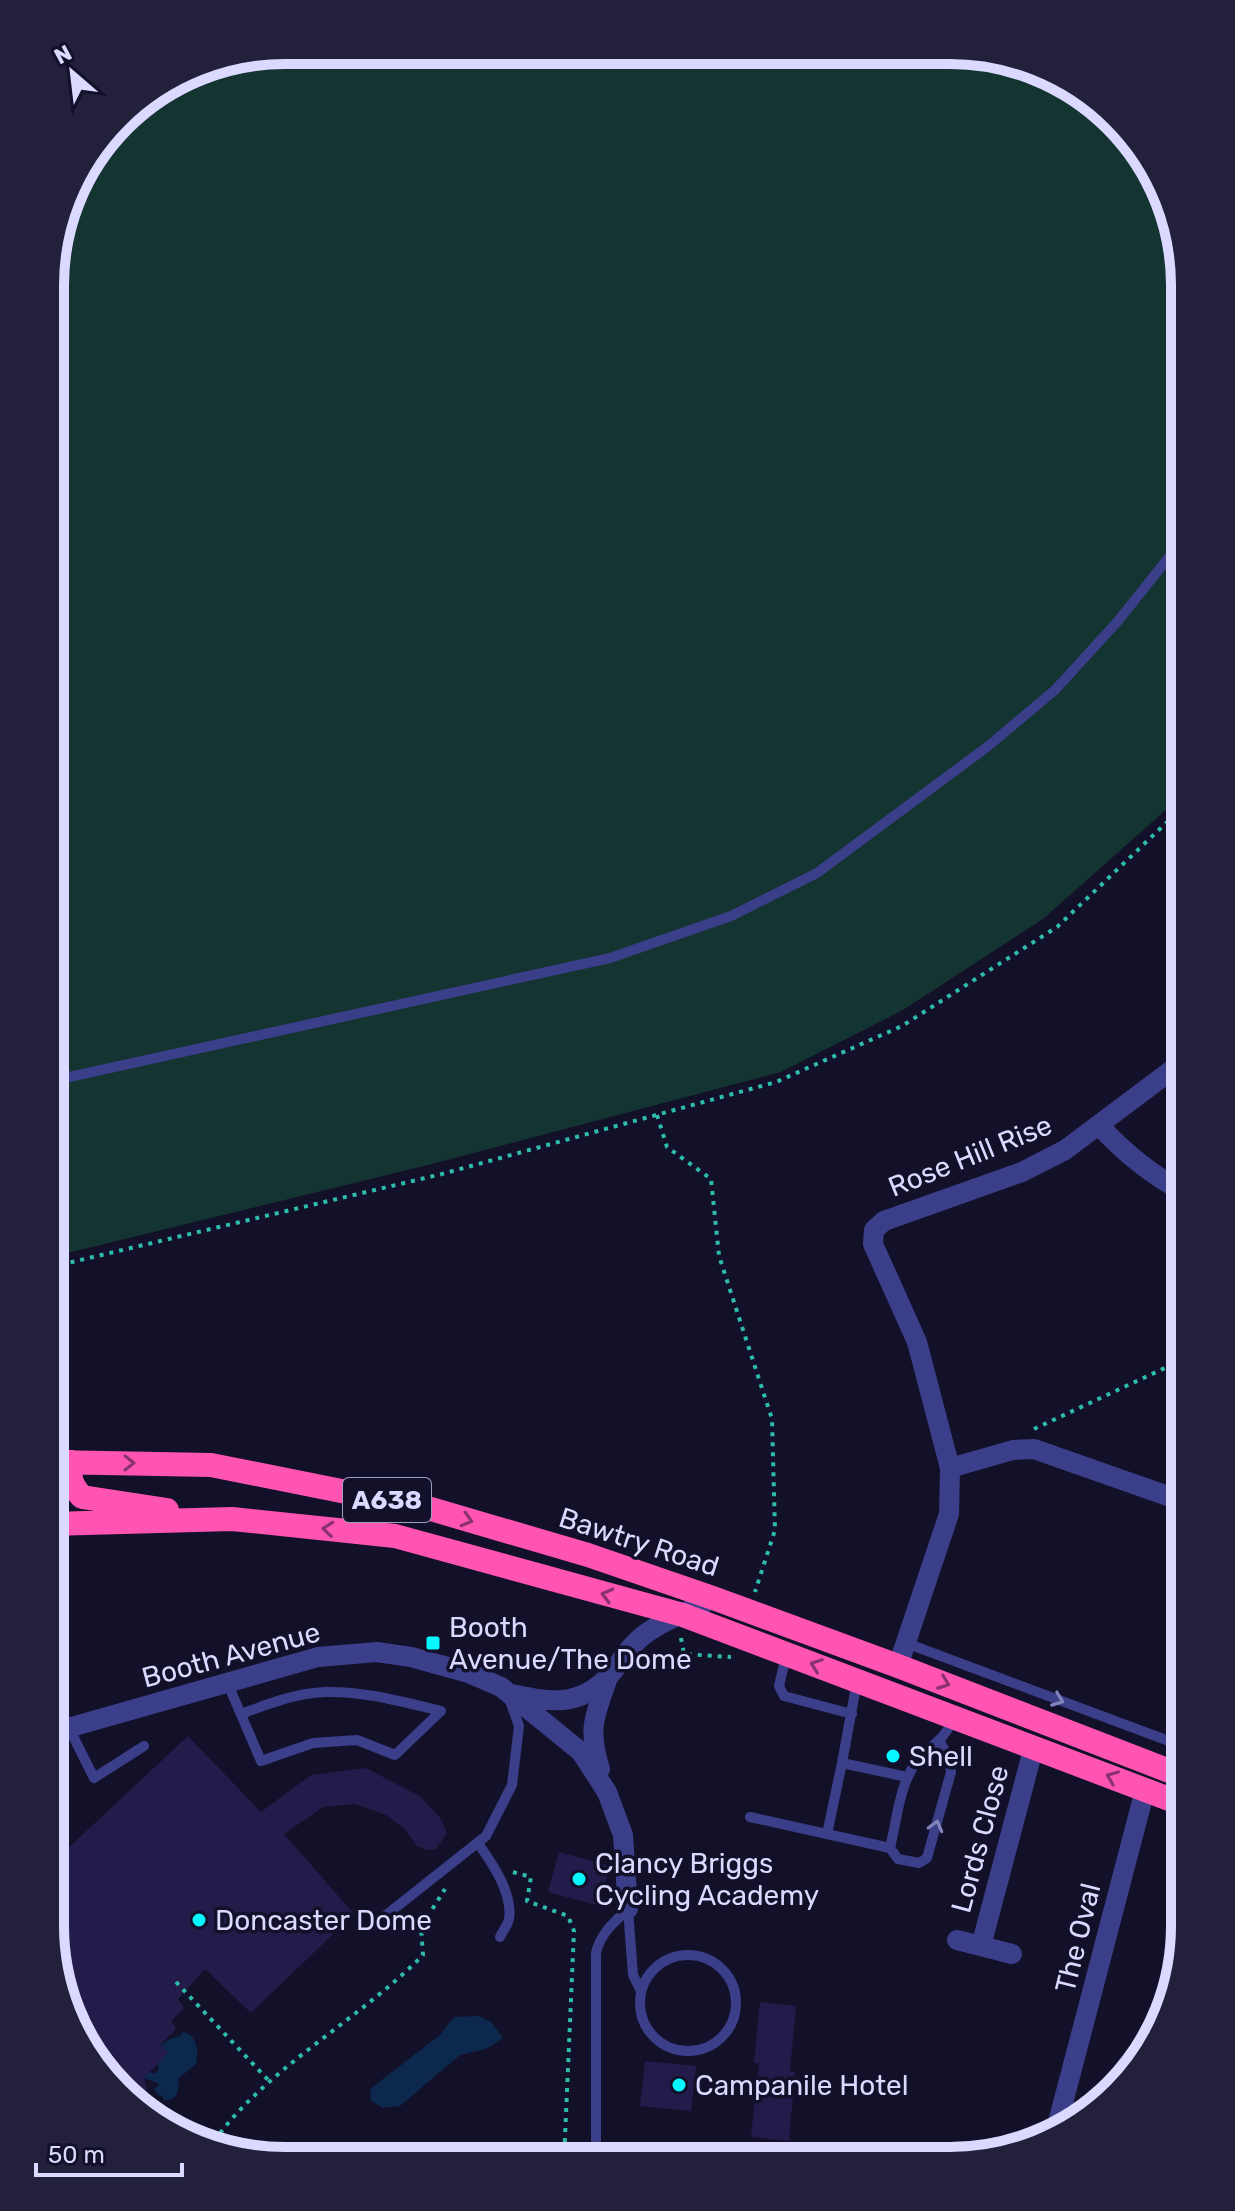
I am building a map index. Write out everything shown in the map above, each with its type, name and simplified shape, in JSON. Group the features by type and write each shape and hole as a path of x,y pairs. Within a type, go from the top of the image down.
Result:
{"highway":[{"name":"Bawtry Road","path":"64,1462 211,1465 431,1509 902,1654 1171,1771"},
{"path":"64,1468 73,1487 82,1497 232,1519"},
{"name":"Bawtry Road","path":"64,1524 232,1519 395,1536 683,1615 1171,1800"}],"street":[{"name":"Rose Hill Rise","path":"902,1654 949,1514 950,1468 917,1342 873,1244 874,1230 884,1221 1022,1172 1065,1150 1171,1071"},
{"path":"1100,1126 1122,1151 1171,1185"},
{"path":"950,1468 1013,1450 1034,1449 1171,1497"},
{"path":"507,1693 552,1703 585,1695 608,1677 636,1642 651,1630 713,1598"},
{"name":"Booth Avenue","path":"64,1729 318,1657 377,1652 411,1657 469,1673 501,1687 581,1752 607,1792 623,1835 628,1909"},
{"path":"607,1792 592,1743 592,1724 608,1677"},
{"name":"Lords Close","path":"981,1946 1034,1746"},
{"name":"The Oval","path":"1072,2104 1145,1790"},
{"name":"Lords Close","path":"957,1940 1012,1954"}],"lane":[{"path":"64,1078 610,958 731,916 817,873 987,747 1055,690 1118,621 1171,555"},
{"path":"786,1654 779,1686 784,1696 852,1714"},
{"path":"902,1654 1171,1742"},
{"path":"827,1834 857,1680"},
{"path":"227,1682 261,1761 313,1743 357,1740 395,1755 441,1711 377,1696 324,1692 281,1700 241,1714"},
{"path":"385,1916 486,1836 512,1785 519,1726 507,1693"},
{"path":"890,1848 907,1777 918,1759 940,1742 955,1716"},
{"path":"64,1736 94,1778 144,1746"},
{"path":"750,1817 890,1848 898,1859 919,1863 927,1858 951,1772 949,1758 940,1742"},
{"path":"842,1763 907,1777"},
{"path":"478,1843 495,1868 506,1895 509,1919 500,1937"},
{"path":"596,2147 596,1953 598,1942 628,1909"},
{"name":"Booth Avenue","path":"628,1909 633,1975 641,1991 640,2007 644,2023 652,2036 664,2046 695,2052 710,2047 723,2037 732,2025 737,2009 736,1993 730,1978 705,1957 673,1957 647,1976 641,1991"}],"path":[{"path":"64,1264 442,1174 776,1082 902,1026 1057,927 1171,818"},
{"path":"657,1115 667,1147 711,1179 719,1256 772,1419 775,1530 754,1596"},
{"path":"1013,1450 1029,1431 1171,1365"},
{"path":"218,2136 226,2123 270,2082 423,1955 421,1927 456,1872 455,1861"},
{"path":"495,1868 531,1877 527,1901 568,1916 574,1931 565,2147"},
{"path":"176,1982 270,2082"}],"green space":[{"path":"285,64 950,64 993,68 1021,76 1073,101 1116,139 1134,162 1148,187 1167,242 1171,271 1171,805 1043,919 903,1010 781,1072 428,1165 64,1254 64,285 66,257 76,214 101,162 139,119 187,87 228,72"}],"water":[{"path":"479,2016 491,2022 503,2038 486,2049 460,2055 400,2106 383,2108 371,2101 370,2089 440,2035 454,2017"},
{"path":"182,2032 191,2036 196,2044 196,2064 178,2079 178,2091 174,2097 163,2100 154,2088 158,2087 158,2083 144,2078 149,2072 154,2074 159,2069 154,2054 159,2047 181,2036"}],"building":[{"name":"Doncaster Dome","path":"188,1736 261,1812 311,1775 366,1768 421,1797 441,1819 447,1833 436,1849 427,1850 417,1846 404,1828 386,1815 355,1804 323,1807 284,1834 354,1914 251,2013 205,1969 178,1999 184,2008 171,2021 176,2029 161,2044 168,2053 144,2078 146,2098 119,2072 101,2049 76,1997 66,1954 64,1852"},
{"name":"Clancy Briggs Cycling Academy","path":"559,1852 610,1866 599,1906 548,1892"},
{"path":"760,2002 796,2006 790,2071 795,2072 789,2141 751,2137 759,2063 754,2063"},
{"path":"645,2061 696,2066 691,2111 640,2106"}],"place":[{"name":"Booth Avenue/The Dome","path":"433,1643"},
{"name":"Shell","path":"893,1756"},
{"name":"Clancy Briggs Cycling Academy","path":"579,1879"},
{"name":"Doncaster Dome","path":"199,1920"},
{"name":"Campanile Hotel","path":"679,2085"}]}
